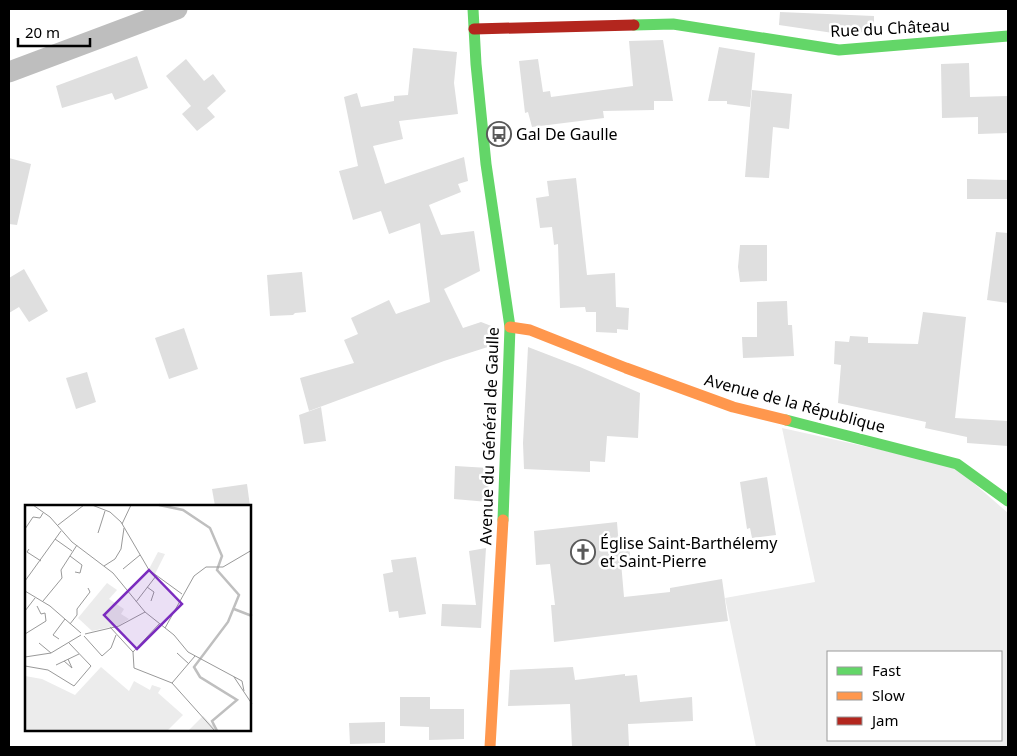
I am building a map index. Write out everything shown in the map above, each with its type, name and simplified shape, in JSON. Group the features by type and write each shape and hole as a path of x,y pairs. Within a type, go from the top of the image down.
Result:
{"street":[{"path":"9,72 177,9"},
{"name":"Avenue du Général de Gaulle","path":"473,9 476,64 486,164 510,327 502,541 490,747"},
{"name":"Rue du Château","path":"474,29 673,24 838,50 1008,36"},
{"name":"Avenue de la République","path":"510,327 530,330 733,407 958,464 1008,501"}],"shaded area":[{"path":"782,428 954,466 1008,513 1008,747 756,747 725,598 815,582"}],"building":[{"path":"780,12 874,16 874,31 840,34 779,25"},
{"path":"663,40 673,101 654,101 654,110 603,111 604,118 532,127 528,112 525,113 519,61 538,59 543,92 550,91 551,97 633,86 629,41"},
{"path":"719,47 755,53 750,107 727,104 727,101 708,101"},
{"path":"413,48 457,52 454,83 458,114 399,121 403,139 373,146 385,184 464,157 468,181 458,184 461,192 429,205 441,235 474,231 480,271 444,289 463,328 481,322 494,327 494,345 444,361 309,411 300,378 354,363 344,340 358,334 351,318 389,300 396,314 430,302 420,223 389,234 381,211 353,220 339,171 358,166 344,97 357,93 361,107 394,101 394,96 408,95"},
{"path":"137,56 148,88 115,100 112,93 62,108 56,86"},
{"path":"186,59 204,81 213,74 226,91 207,108 215,117 197,131 182,114 191,106 166,76"},
{"path":"969,63 970,97 1008,96 1008,133 978,134 978,117 942,118 941,64"},
{"path":"752,90 792,94 789,129 773,127 769,178 745,177"},
{"path":"9,158 31,164 17,225 9,224"},
{"path":"576,178 587,275 615,273 616,307 629,308 628,330 617,329 617,333 596,332 596,312 586,312 585,307 560,308 558,244 554,245 552,227 540,228 536,198 549,196 547,181"},
{"path":"967,179 1008,180 1008,199 967,199"},
{"path":"996,232 1008,233 1008,303 987,300"},
{"path":"740,245 767,245 767,281 740,282 738,267"},
{"path":"24,269 48,311 29,322 19,307 9,313 9,278"},
{"path":"302,272 306,312 293,315 270,316 267,275"},
{"path":"787,301 788,325 792,325 794,356 743,358 742,337 757,337 757,302"},
{"path":"923,312 966,317 955,418 1008,421 1008,446 967,443 967,437 925,428 926,422 838,403 841,365 834,364 835,341 849,342 850,336 868,337 868,343 918,344"},
{"path":"184,328 198,369 169,379 155,338"},
{"path":"528,347 640,393 638,438 607,436 605,462 590,461 590,472 524,469 523,443"},
{"path":"87,372 96,402 76,409 66,378"},
{"path":"321,407 326,441 304,444 299,415"},
{"path":"455,466 489,468 488,502 454,499"},
{"path":"767,477 776,535 752,538 750,528 747,529 740,482"},
{"path":"247,484 250,505 215,505 212,489"},
{"path":"617,522 618,535 629,540 630,556 621,562 624,597 670,592 670,588 722,579 728,621 554,642 551,605 555,605 550,564 536,565 534,531"},
{"path":"486,548 481,628 441,626 442,604 476,605 469,551"},
{"path":"416,557 426,614 399,618 398,611 389,612 383,574 393,572 391,560"},
{"path":"573,667 575,680 625,674 625,676 637,675 640,702 692,697 693,721 628,724 629,747 572,747 570,704 508,706 510,670"},
{"path":"400,697 430,697 430,709 464,709 464,739 429,740 429,727 400,726"},
{"path":"385,722 385,743 350,744 349,723"}],"traffic: fast":[{"path":"473,9 476,64 486,164 510,327 503,520"},
{"path":"634,25 673,24 839,50 1008,36"},
{"path":"786,420 957,464 1008,501"}],"traffic: slow":[{"path":"510,327 530,330 733,407 786,420"},
{"path":"490,747 503,520"}],"traffic: jam":[{"path":"474,29 634,25"}],"place":[{"name":"Gal De Gaulle","path":"499,134"},
{"name":"Église Saint-Barthélemy et Saint-Pierre","path":"583,552"}]}
